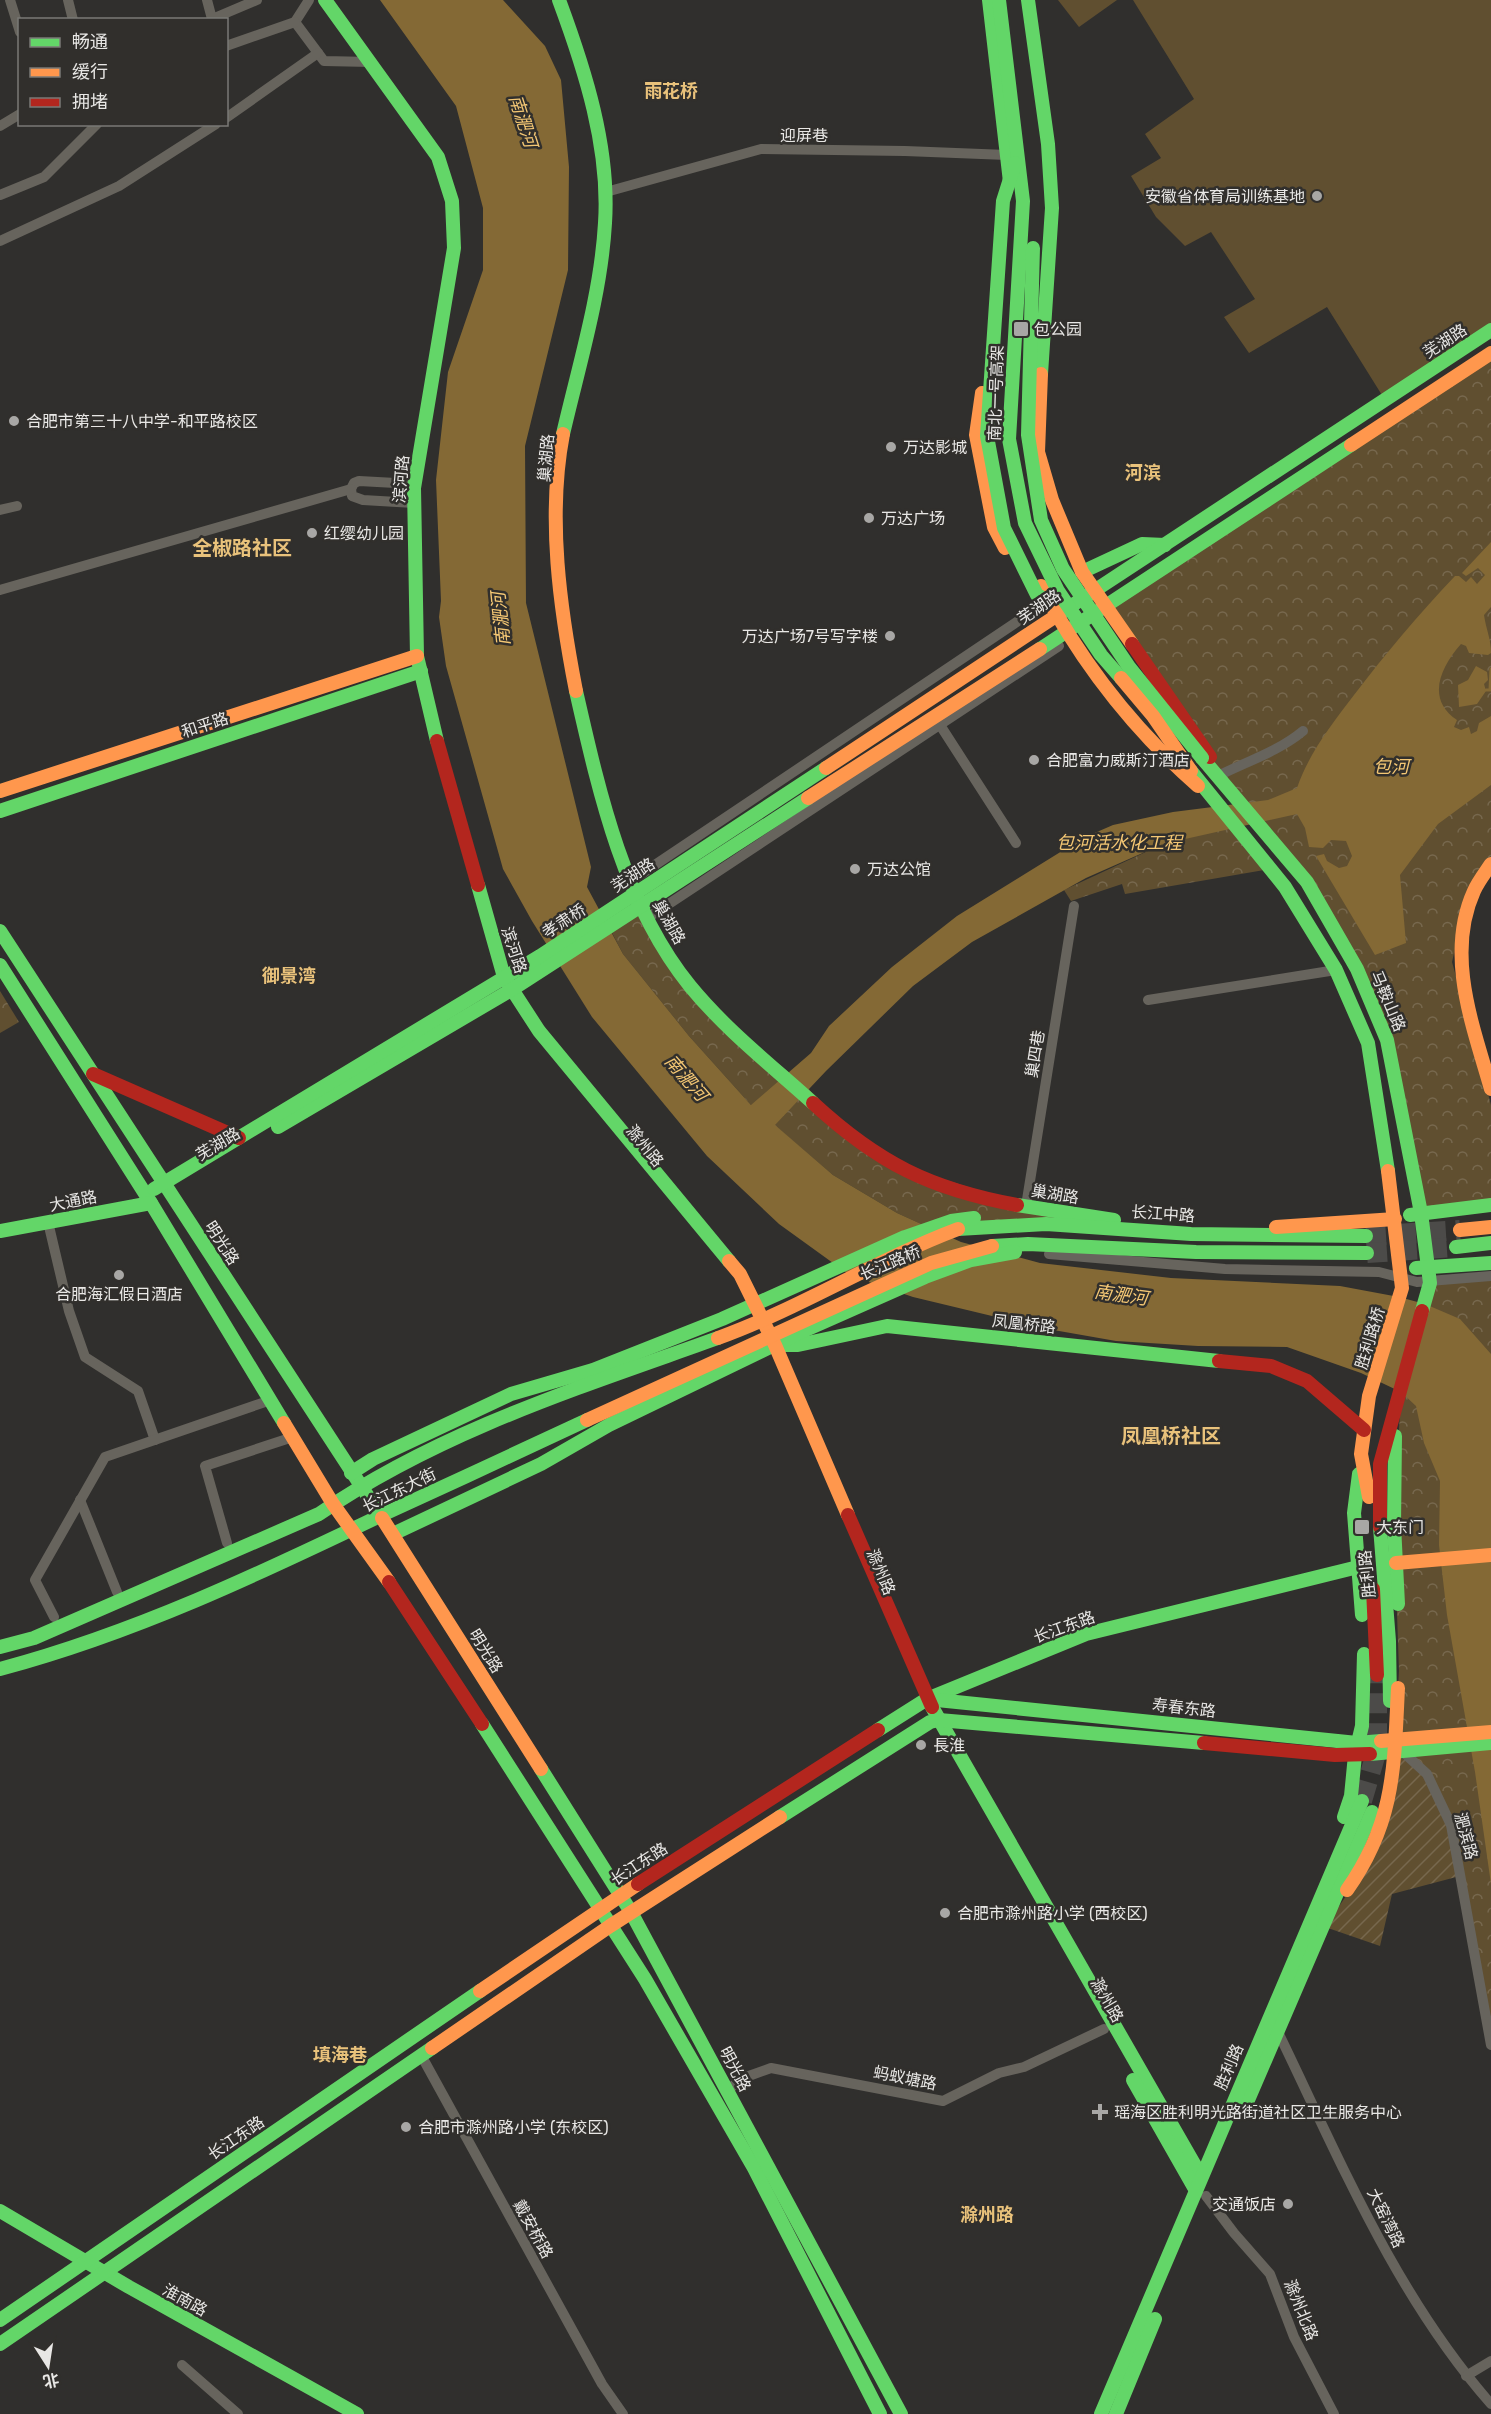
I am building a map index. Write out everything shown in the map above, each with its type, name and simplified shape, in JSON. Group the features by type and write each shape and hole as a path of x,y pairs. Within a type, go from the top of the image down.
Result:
{"main road":[{"name":"滨河路","path":"325,0 438,157 452,201 454,248 414,484 417,656 440,753 506,987"},
{"name":"巢湖路","path":"559,0 600,146 606,192 606,222 600,261 560,454 558,531 572,674 592,763 638,900 678,970 701,1000 829,1118 904,1171 970,1194 1026,1206 1155,1226 1229,1229 1395,1219 1422,1213 1491,1205"},
{"path":"989,0 1012,155 1003,201 987,436 1004,528 1037,595 1048,601 1068,634 1143,731 1179,771 1216,801 1285,887 1336,970 1368,1043 1395,1219 1401,1278 1429,1267 1491,1263"},
{"name":"南北一号高架","path":"999,0 1012,155 1023,201 1009,439 1025,523 1064,600 1101,655 1153,717 1191,771 1216,801"},
{"name":"南北一号高架","path":"1012,0 1034,207 1028,435 1041,520 1063,569 1123,657 1202,758"},
{"path":"1028,0 1037,83 1048,144 1052,208 1042,329 1038,452 1052,500 1082,572 1198,738 1230,790"},
{"path":"1034,0 1037,31 1037,83"},
{"name":"芜湖路","path":"609,919 1055,616 1491,330"},
{"name":"芜湖路","path":"638,900 1068,634 1106,606 1491,353"},
{"path":"1082,572 1142,544 1165,545"},
{"name":"和平路","path":"0,790 417,656"},
{"name":"和平路","path":"0,811 421,671"},
{"name":"马鞍山路","path":"1202,758 1307,882 1356,969 1387,1041 1422,1213 1430,1283 1394,1409"},
{"path":"1491,864 1469,901 1463,923 1461,948 1464,988 1491,1089"},
{"name":"孝肃桥","path":"544,960 609,919"},
{"name":"明光路","path":"0,930 351,1473 393,1534 632,1912 901,2414"},
{"name":"芜湖路","path":"149,1198 506,987 544,960"},
{"name":"明光路","path":"0,965 149,1198 333,1504 409,1610 645,1979 754,2168 880,2414"},
{"name":"芜湖路","path":"166,1188 239,1138 506,987"},
{"name":"滁州路","path":"506,987 532,1036 733,1279 751,1306 769,1342 923,1701 1201,2187"},
{"name":"芜湖路","path":"93,1074 239,1138"},
{"name":"大通路","path":"0,1222 149,1198"},
{"name":"大通路","path":"0,1231 149,1198"},
{"path":"1026,1206 1069,1218 1129,1229"},
{"path":"351,1473 373,1459 510,1394 593,1370 751,1306 905,1237 988,1217 1069,1218 1084,1215"},
{"name":"长江中路","path":"955,1225 1053,1222 1191,1234 1366,1236"},
{"name":"长江路桥","path":"786,1306 955,1225"},
{"path":"1460,1230 1491,1227"},
{"path":"1456,1247 1491,1243"},
{"name":"长江路桥","path":"803,1325 931,1263 992,1246 1028,1244 1196,1252 1367,1253"},
{"path":"803,1325 971,1260 1016,1252"},
{"name":"胜利路桥","path":"1369,1396 1401,1278"},
{"name":"长江东大街","path":"0,1647 34,1638 319,1514 360,1486 407,1460 522,1409 759,1322 786,1306"},
{"name":"长江东大街","path":"0,1669 34,1661 179,1610 803,1325"},
{"name":"凤凰桥路","path":"769,1342 798,1346 887,1326 1271,1366 1307,1381 1364,1430"},
{"path":"393,1534 541,1464 609,1425 769,1342"},
{"name":"胜利路","path":"1369,1396 1362,1454 1367,1476 1371,1525 1377,1675"},
{"path":"1334,1906 1365,1868 1390,1804 1398,1749 1399,1671 1394,1409"},
{"name":"胜利路","path":"1390,1701 1390,1627 1381,1566 1378,1492 1380,1464 1394,1409"},
{"path":"1317,1905 1315,1886 1351,1796 1356,1749 1362,1726 1364,1673 1354,1513 1362,1454"},
{"path":"1396,1563 1491,1555"},
{"name":"长江东路","path":"0,2320 599,1909 923,1701 1086,1634 1358,1567"},
{"name":"寿春东路","path":"923,1701 1356,1749"},
{"path":"0,2344 610,1926 935,1721"},
{"name":"滁州路","path":"935,1721 1104,2029 1201,2187"},
{"name":"寿春东路","path":"935,1721 1356,1749 1398,1749 1438,1743"},
{"path":"1438,1743 1491,1732"},
{"path":"1438,1743 1491,1743"},
{"name":"胜利路","path":"1101,2414 1120,2387 1317,1905 1362,1801"},
{"name":"胜利路","path":"1201,2187 1278,2031 1334,1906 1372,1812"},
{"name":"淮南路","path":"0,2211 357,2414"},
{"path":"1096,2414 1120,2387"},
{"path":"1118,2414 1120,2387"}],"street":[{"path":"10,0 18,26"},
{"path":"68,0 72,18"},
{"path":"207,0 212,18"},
{"path":"214,18 257,0"},
{"path":"228,45 295,22 309,0"},
{"path":"295,22 324,61 371,62"},
{"path":"228,117 318,53"},
{"path":"0,126 18,115"},
{"path":"0,195 44,177 95,126"},
{"path":"0,241 119,186 213,126"},
{"name":"迎屏巷","path":"606,192 761,149 905,150 1012,155"},
{"path":"414,484 359,481 354,483 351,489 352,496 363,500 414,503"},
{"path":"0,590 351,489"},
{"path":"0,510 17,506"},
{"path":"638,900 1048,601"},
{"path":"638,900 940,725 1068,634"},
{"path":"940,725 1016,843"},
{"path":"1220,775 1266,752 1285,746 1303,731"},
{"name":"巢四巷","path":"1026,1206 1074,906"},
{"path":"1148,1000 1336,970"},
{"path":"48,1222 69,1311 85,1357 138,1391 155,1440"},
{"path":"1016,1252 1225,1269 1379,1272 1430,1283 1491,1276"},
{"path":"54,1617 35,1580 105,1457 271,1400"},
{"path":"227,1543 205,1466 293,1437"},
{"path":"80,1500 117,1592"},
{"name":"淝滨路","path":"1398,1749 1427,1774 1451,1825 1491,2045"},
{"name":"蚂蚁塘路","path":"727,2090 746,2077 771,2068 944,2101 999,2073 1024,2067 1104,2029"},
{"name":"大窑湾路","path":"1278,2031 1395,2271 1466,2376 1491,2404"},
{"name":"戴安桥路","path":"421,2055 597,2374 623,2414"},
{"name":"滁州北路","path":"1201,2187 1234,2233 1270,2274 1294,2337 1335,2414"},
{"path":"1466,2376 1491,2361"},
{"path":"182,2365 238,2414"}],"green space":[{"path":"1058,0 1117,0 1079,27"},
{"name":"安徽省体育局训练基地","path":"1133,0 1491,0 1491,330 1385,400 1327,307 1249,353 1224,317 1255,299 1211,232 1185,246 1156,217 1131,176 1161,158 1145,134 1194,99"},
{"path":"1491,353 1491,868 1468,892 1452,962 1491,1105 1491,1205 1421,1213 1387,1040 1307,882 1230,790 1106,606"},
{"path":"1236,826 1270,869 1125,894 1122,884 1071,901 1064,890 1163,844"},
{"path":"640,907 701,1000 809,1089 829,1118 890,1163 1069,1218 930,1228 897,1213 833,1175 751,1105 689,1036 623,954 609,927"},
{"path":"0,991 19,1022 0,1033"},
{"path":"1491,1276 1491,1733 1395,1741 1399,1671 1394,1525 1401,1392 1430,1283"},
{"path":"1491,1743 1491,2045 1451,1825 1404,1753"},
{"path":"1395,1754 1427,1774 1451,1825 1460,1876 1392,1894 1380,1946 1325,1927 1365,1868"}],"water":[{"path":"380,0 503,0 545,46 561,80 569,167 568,270 525,446 526,603 591,867 587,887 623,954 689,1036 751,1105 811,1053 829,1026 892,967 957,916 1083,838 1113,825 1173,812 1268,800 1297,788 1308,763 1329,728 1416,619 1455,576 1459,576 1466,582 1471,577 1477,584 1485,575 1478,568 1466,576 1462,573 1491,542 1491,607 1484,615 1491,653 1488,655 1469,653 1466,646 1461,644 1442,673 1439,693 1447,712 1457,720 1454,727 1461,730 1469,727 1471,734 1477,731 1479,723 1491,716 1491,785 1438,824 1400,875 1406,943 1375,955 1316,856 1324,854 1327,861 1339,868 1347,866 1352,856 1346,841 1331,840 1323,848 1309,847 1305,828 1297,814 1163,844 1086,878 972,942 913,986 826,1071 775,1125 833,1175 897,1213 961,1242 1040,1263 1171,1278 1340,1286 1425,1304 1460,1319 1491,1354 1491,1884 1475,1772 1447,1615 1439,1545 1440,1481 1424,1443 1416,1406 1401,1392 1361,1373 1287,1347 1198,1346 1116,1341 1042,1328 913,1297 851,1276 779,1224 707,1156 592,1017 532,921 503,869 446,666 439,617 441,601 436,480 448,372 483,270 483,208 456,106"},
{"path":"1476,666 1487,672 1488,680 1484,684 1486,691 1477,704 1459,707 1458,685 1468,680"}],"waterway":[{"path":"1486,690 1490,690 1491,669"}],"tunnel":[{"path":"1366,1236 1460,1230"},
{"path":"1367,1253 1456,1247"},
{"path":"1362,1801 1377,1750 1377,1675"}],"traffic: fast":[{"path":"325,0 438,157 452,201 454,248 414,488 417,656 437,741"},
{"path":"559,0 594,110 604,166 606,195 599,276 563,434"},
{"path":"989,0 1010,182"},
{"path":"999,0 1023,201 1009,439 1025,523 1058,591 1101,655 1121,678"},
{"path":"1028,0 1048,144 1052,208 1041,374"},
{"path":"1015,163 1003,201 987,436 1004,528 1037,595 1048,601"},
{"path":"1033,248 1028,435 1041,520 1063,569 1129,667 1202,758"},
{"path":"1059,614 1491,330"},
{"path":"1040,649 1351,445"},
{"path":"1082,572 1142,544 1165,545"},
{"path":"0,811 421,671"},
{"path":"576,691 594,768 617,846 631,884 667,954 690,986 718,1018 813,1103"},
{"path":"1202,758 1307,882 1357,969 1387,1040 1421,1213 1430,1283 1422,1311"},
{"path":"154,1189 540,956 826,768"},
{"path":"1191,771 1285,887 1336,970 1368,1043 1388,1171"},
{"path":"278,1127 511,990 808,798"},
{"path":"478,885 504,977 539,1031 729,1261"},
{"path":"0,931 382,1518"},
{"path":"0,965 151,1203 284,1423"},
{"path":"0,1231 151,1203"},
{"path":"1017,1205 1114,1220"},
{"path":"1410,1215 1491,1205"},
{"path":"351,1473 373,1459 511,1394 593,1370 722,1319 905,1237 951,1221 974,1218"},
{"path":"958,1229 1046,1224 1191,1234 1366,1236"},
{"path":"1456,1247 1491,1243"},
{"path":"992,1246 1028,1244 1196,1252 1367,1253"},
{"path":"393,1534 541,1464 609,1425 803,1331 925,1277 971,1260 1015,1252"},
{"path":"1416,1268 1491,1263"},
{"path":"778,1345 798,1345 887,1326 1219,1361"},
{"path":"0,1647 34,1638 319,1514 413,1458 512,1413 718,1338"},
{"path":"0,1669 99,1638 196,1600 587,1420"},
{"path":"1395,1436 1394,1525 1398,1604"},
{"path":"1359,1474 1354,1513 1362,1615"},
{"path":"1380,1527 1389,1641 1390,1701"},
{"path":"927,1699 1086,1634 1358,1567"},
{"path":"1344,1817 1351,1796 1355,1755 1362,1726 1364,1654"},
{"path":"878,1730 927,1699 1357,1743 1381,1741"},
{"path":"932,1707 1201,2176"},
{"path":"780,1817 930,1722 939,1720 1204,1743"},
{"path":"482,1724 645,1979 754,2168 880,2414"},
{"path":"1370,1754 1491,1743"},
{"path":"541,1769 631,1912 901,2414"},
{"path":"1101,2414 1362,1801"},
{"path":"1245,2107 1372,1812"},
{"path":"0,2320 480,1991"},
{"path":"0,2344 432,2048"},
{"path":"1133,2080 1195,2189"},
{"path":"0,2211 129,2287 357,2414"},
{"path":"1116,2414 1155,2319"}],"traffic: slow":[{"path":"1351,445 1491,353"},
{"path":"1041,374 1038,452 1052,500 1082,572 1132,644"},
{"path":"982,393 976,435 994,527 1005,548"},
{"path":"563,434 558,466 556,530 561,596 576,691"},
{"path":"1041,586 1073,641 1110,693 1130,718 1198,786"},
{"path":"826,768 1059,614"},
{"path":"808,798 1040,649"},
{"path":"0,791 417,656"},
{"path":"1121,678 1153,716 1191,771"},
{"path":"1491,864 1476,888 1466,915 1462,940 1462,965 1470,1016 1491,1089"},
{"path":"1369,1497 1361,1454 1369,1396 1402,1288 1388,1171"},
{"path":"1276,1227 1395,1219"},
{"path":"1460,1230 1491,1227"},
{"path":"718,1338 779,1313 898,1255 958,1229"},
{"path":"587,1420 931,1263 992,1246"},
{"path":"729,1261 740,1274 775,1345 848,1515"},
{"path":"284,1423 333,1504 389,1582"},
{"path":"382,1518 541,1769"},
{"path":"1396,1563 1491,1555"},
{"path":"1347,1890 1375,1841 1383,1817 1393,1769 1398,1688"},
{"path":"1381,1741 1491,1732"},
{"path":"432,2048 610,1926 780,1817"},
{"path":"480,1991 638,1884"}],"traffic: jam":[{"path":"1132,644 1210,757"},
{"path":"437,741 478,885"},
{"path":"93,1074 239,1138"},
{"path":"813,1103 860,1142 907,1170 931,1182 958,1191 1017,1205"},
{"path":"1380,1527 1380,1464 1422,1311"},
{"path":"1219,1361 1271,1366 1307,1381 1364,1430"},
{"path":"848,1515 932,1707"},
{"path":"389,1582 482,1724"},
{"path":"1373,1589 1377,1675"},
{"path":"638,1884 878,1730"},
{"path":"1204,1743 1335,1755 1370,1754"}],"place":[{"name":"安徽省体育局训练基地","path":"1317,196"},
{"name":"包公园","path":"1021,329"},
{"name":"合肥市第三十八中学-和平路校区","path":"14,421"},
{"name":"万达影城","path":"891,447"},
{"name":"万达广场","path":"869,518"},
{"name":"红缨幼儿园","path":"312,533"},
{"name":"万达广场7号写字楼","path":"890,636"},
{"name":"合肥富力威斯汀酒店","path":"1034,760"},
{"name":"万达公馆","path":"855,869"},
{"name":"合肥海汇假日酒店","path":"119,1275"},
{"name":"大东门","path":"1362,1527"},
{"name":"長淮","path":"921,1745"},
{"name":"合肥市滁州路小学 (西校区)","path":"945,1913"},
{"name":"瑶海区胜利明光路街道社区卫生服务中心","path":"1100,2112"},
{"name":"合肥市滁州路小学 (东校区)","path":"406,2127"},
{"name":"交通饭店","path":"1288,2204"}],"district":[{"name":"雨花桥","path":"671,91"},
{"name":"河滨","path":"1143,473"},
{"name":"全椒路社区","path":"242,548"},
{"name":"御景湾","path":"289,976"},
{"name":"凤凰桥社区","path":"1171,1436"},
{"name":"填海巷","path":"340,2055"},
{"name":"滁州路","path":"987,2215"}],"water label":[{"name":"南淝河","path":"523,121"},
{"name":"南淝河","path":"501,619"},
{"name":"包河","path":"1391,767"},
{"name":"包河活水化工程","path":"1119,843"},
{"name":"南淝河","path":"686,1078"},
{"name":"南淝河","path":"1121,1295"}]}
